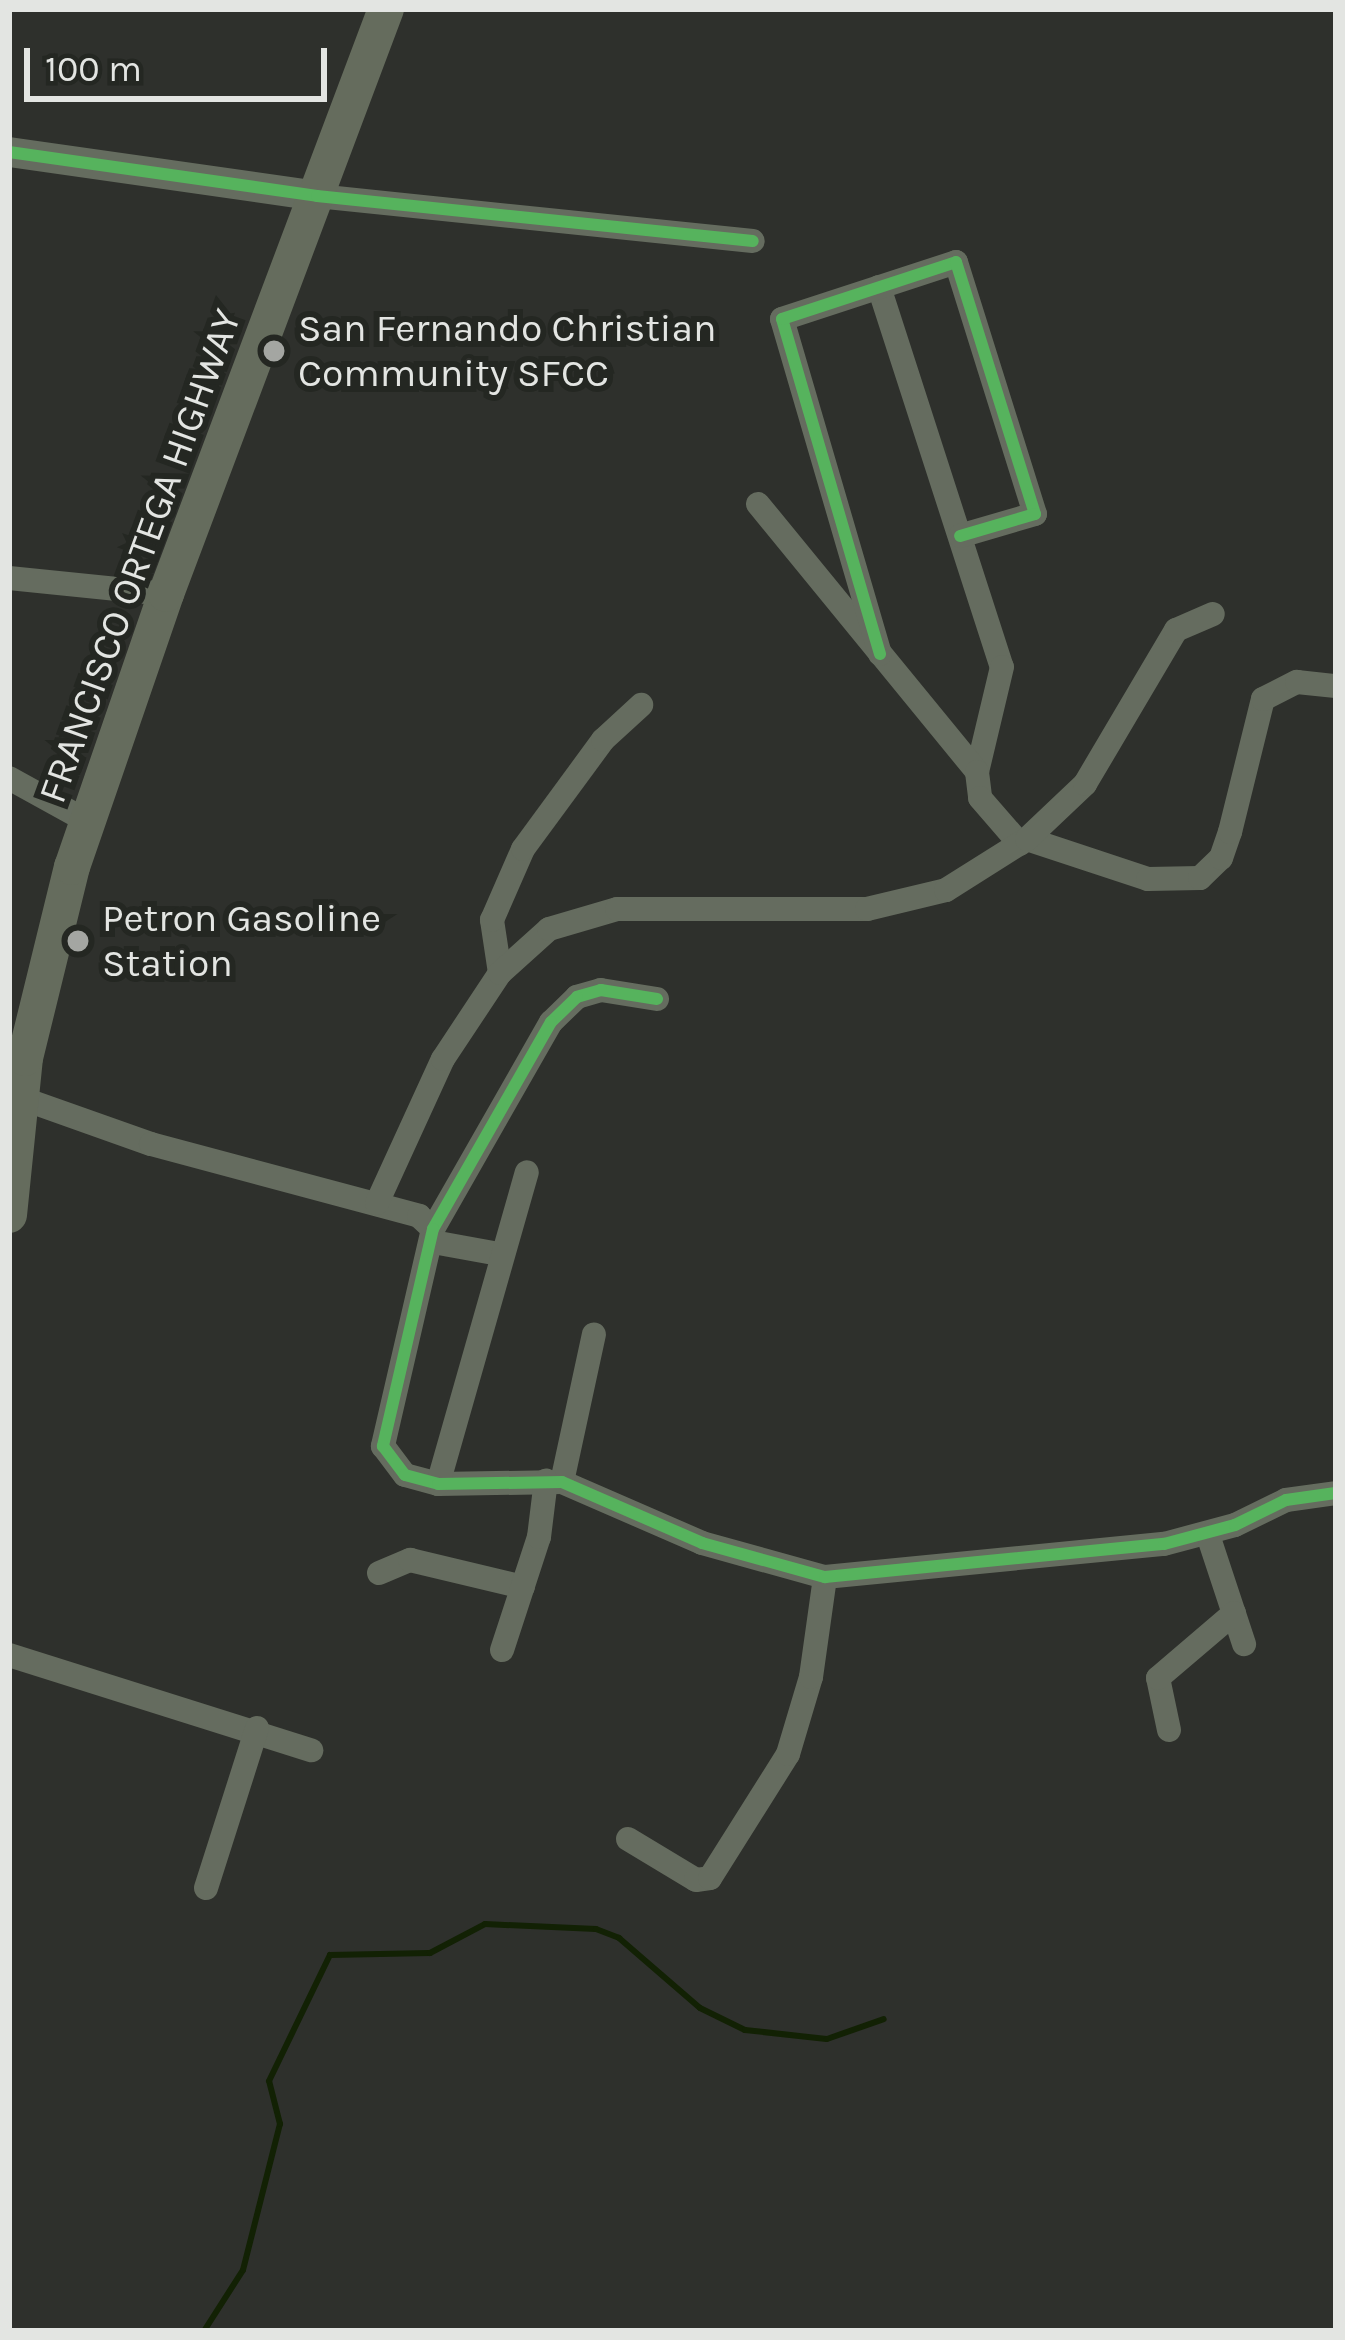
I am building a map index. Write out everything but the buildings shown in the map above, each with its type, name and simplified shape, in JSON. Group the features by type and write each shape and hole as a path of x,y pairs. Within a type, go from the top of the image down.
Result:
{"main road":[{"name":"FRANCISCO ORTEGA HIGHWAY","path":"9,1215 21,1098 17,1050 87,821 166,594 386,9"}],"street":[{"path":"9,152 317,196 753,241"},
{"path":"880,654 782,319 956,262 1035,514 960,536"},
{"path":"879,287 1003,667 977,772 980,798 1024,842 1148,879 1200,878 1226,845 1263,699 1297,682 1336,686"},
{"path":"758,504 977,772"},
{"path":"9,578 166,594"},
{"path":"377,1203 443,1059 500,973 550,929 617,909 867,909 946,890 1024,842 1085,784 1176,630 1213,614"},
{"path":"500,973 492,920 523,849 603,740 641,705"},
{"path":"9,778 87,821"},
{"path":"657,999 602,990 577,997 551,1022 433,1236 383,1446 405,1475 438,1484 554,1481 702,1543 826,1577 1208,1535 1286,1500 1336,1493"},
{"path":"21,1098 151,1144 418,1216 433,1236 499,1254"},
{"path":"438,1484 499,1254 527,1172"},
{"path":"502,1650 594,1334"},
{"path":"1208,1535 1244,1643"},
{"path":"379,1573 410,1560 523,1587"},
{"path":"628,1839 696,1880 710,1878 788,1754 811,1677 826,1577"},
{"path":"1169,1730 1158,1678 1234,1613"},
{"path":"9,1655 257,1728 311,1750"},
{"path":"206,1888 257,1728"}],"waterway":[{"path":"204,2331 243,2270 280,2124 269,2081 330,1955 430,1953 485,1924 596,1929 619,1938 700,2008 745,2030 827,2039 884,2019"}],"cycle path":[{"path":"9,152 317,196 753,241"},
{"path":"880,654 782,319 956,262 1035,514 960,536"},
{"path":"657,999 601,990 577,997 551,1022 433,1229 383,1446 405,1475 438,1484 562,1482 702,1543 825,1577 1164,1544 1235,1525 1286,1500 1336,1493"}],"place":[{"name":"San Fernando Christian Community SFCC","path":"274,351"},
{"name":"Petron Gasoline Station","path":"78,941"}]}
